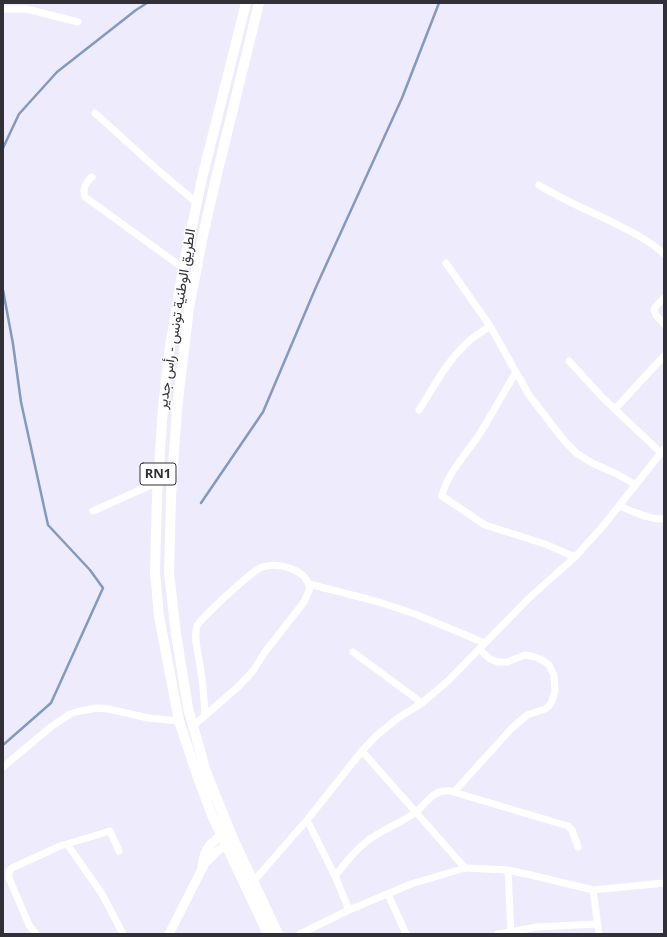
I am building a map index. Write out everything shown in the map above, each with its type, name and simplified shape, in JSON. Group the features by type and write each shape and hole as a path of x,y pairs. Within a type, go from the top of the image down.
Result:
{"main road":[{"name":"الطريق الوطنية تونس - رأس جدير","path":"246,3 203,174 183,268 169,353 163,408 158,482 155,572 159,609 179,721 198,778 230,843 268,934"},
{"name":"الطريق الوطنية تونس - رأس جدير","path":"225,833 188,708 176,634 169,573 171,496 177,408 185,336 202,240 259,3"},
{"path":"203,174 216,178"},
{"name":"الطريق الوطنية تونس - رأس جدير","path":"230,843 253,882 278,934"}],"street":[{"path":"3,9 26,9 78,22"},
{"path":"95,113 160,172 197,203"},
{"path":"92,178 89,180 86,187 84,194 85,197 183,268"},
{"path":"539,186 631,231 649,242 664,254"},
{"path":"446,263 490,326 529,395 562,438 576,453 592,463 617,474 636,485"},
{"path":"664,298 656,306 654,311 664,324"},
{"path":"419,410 451,361 461,349 472,338 490,326"},
{"path":"615,409 664,356"},
{"path":"253,882 307,820 362,751 382,731 398,718 422,703 449,680 529,598 575,557 619,506 662,451 615,409 569,361"},
{"path":"516,372 480,433 455,469 445,486 442,496 485,525 545,544 575,557"},
{"path":"93,511 158,482"},
{"path":"619,506 650,517 664,519"},
{"path":"193,726 239,686 253,671 265,652 304,602 310,591 307,579 302,574 283,566 261,567 243,580 198,622 196,634 201,667 205,715"},
{"path":"309,584 415,614 485,643"},
{"path":"454,792 512,728 527,715 549,706 552,701 554,691 554,675 549,665 544,660 525,655 507,662 498,662 490,659 479,649"},
{"path":"353,652 422,703"},
{"path":"3,767 52,726 70,714 76,712 96,708 110,709 148,718 179,721"},
{"path":"362,751 465,868"},
{"path":"335,876 362,845 375,835 416,812 440,791 444,790 568,826 572,830 578,847"},
{"path":"307,820 335,876 349,910"},
{"path":"36,934 29,925 9,878 9,871 12,868 53,849 110,831 120,851"},
{"path":"201,870 207,847 212,841 225,833"},
{"path":"170,934 201,870 209,858 230,843"},
{"path":"67,844 102,894 124,934"},
{"path":"300,934 349,910 411,884 465,868 508,870 593,890 664,883"},
{"path":"508,870 511,933"},
{"path":"593,890 599,934"},
{"path":"388,894 406,934"},
{"path":"498,934 511,933 537,927 597,924"}],"waterway":[{"path":"3,148 19,114 57,72 147,3"},
{"path":"201,503 263,412 316,287 402,98 439,3"},
{"path":"3,290 13,344 21,402 48,525 90,570 103,588 51,703 3,745"}]}
